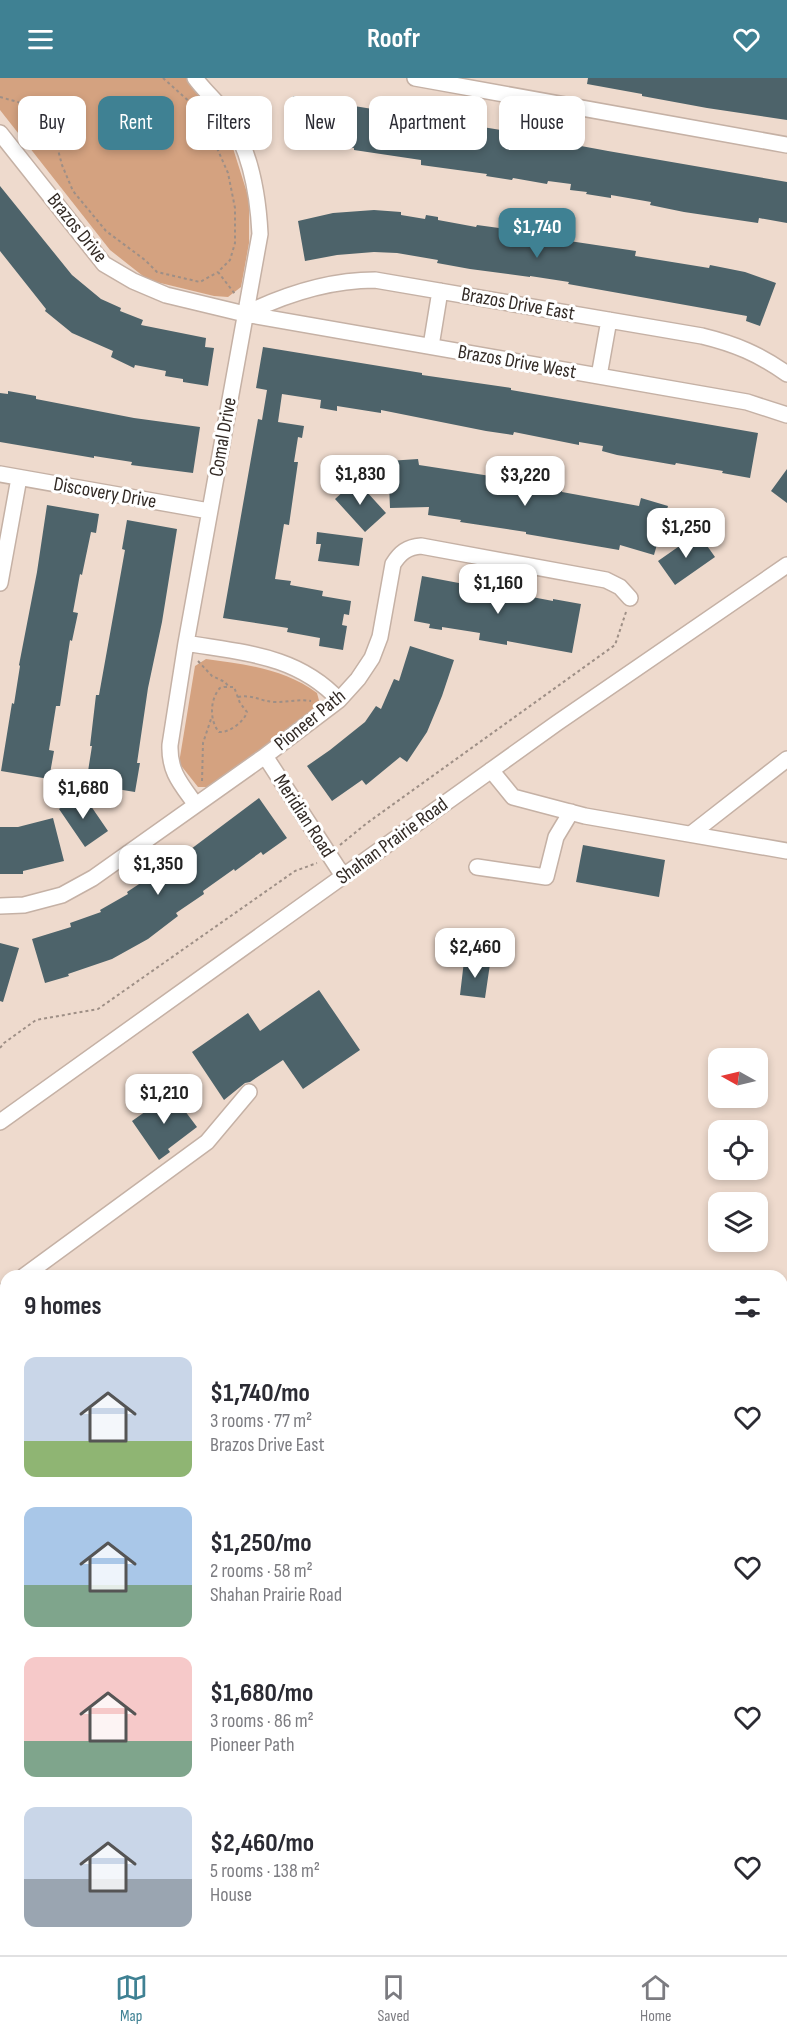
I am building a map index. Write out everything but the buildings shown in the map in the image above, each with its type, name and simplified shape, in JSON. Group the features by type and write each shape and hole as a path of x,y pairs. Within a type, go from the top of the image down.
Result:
{"street":[{"path":"415,78 787,145"},
{"name":"Comal Drive","path":"196,806 172,770 169,759 170,745 209,511 260,234 254,180 246,154 228,117 202,80"},
{"name":"Brazos Drive","path":"1,136 104,264 133,281 166,296 245,314"},
{"name":"Brazos Drive East","path":"245,314 268,302 315,288 348,280 375,280 702,336 734,344 765,359 787,374"},
{"path":"431,346 440,291"},
{"name":"Brazos Drive West","path":"245,314 747,402 787,415"},
{"path":"599,376 609,320"},
{"name":"Discovery Drive","path":"0,474 209,511"},
{"path":"0,583 19,478"},
{"name":"Pioneer Path","path":"0,906 24,905 62,895 93,878 196,806 339,700 358,679 372,658 381,637 393,564 398,556 411,546 606,580 620,587 630,598"},
{"name":"Shahan Prairie Road","path":"0,1122 491,770 787,565"},
{"path":"186,643 268,658 286,664 302,670 324,684 339,700"},
{"name":"Meridian Road","path":"265,756 343,876"},
{"path":"691,834 787,759"},
{"path":"491,770 513,797 571,812 787,851"},
{"path":"477,867 546,877 556,837 571,812"},
{"path":"37,1270 207,1142 249,1092"}],"path":[{"path":"0,97 39,108 52,127 62,165 73,191 106,231 145,260 157,272 200,282 218,272 230,260 235,243 235,208 228,173 213,139 192,104 163,78"},
{"path":"218,272 235,294"},
{"path":"198,661 212,676 225,682 229,687"},
{"path":"229,687 234,687 247,712 246,716 230,730 219,732 212,717 214,698 220,688 229,687"},
{"path":"238,698 249,695 266,701 302,699 318,702"},
{"path":"202,785 203,743 212,717"}],"shaded area":[{"path":"0,78 189,78 203,96 186,96 186,150 234,150 249,199 249,243 241,287 228,297 214,296 148,280 110,250 31,150 86,150 86,96 18,96 18,133 0,110"},
{"path":"206,659 264,669 292,678 317,693 321,708 207,787 198,787 179,763 195,666"}]}
